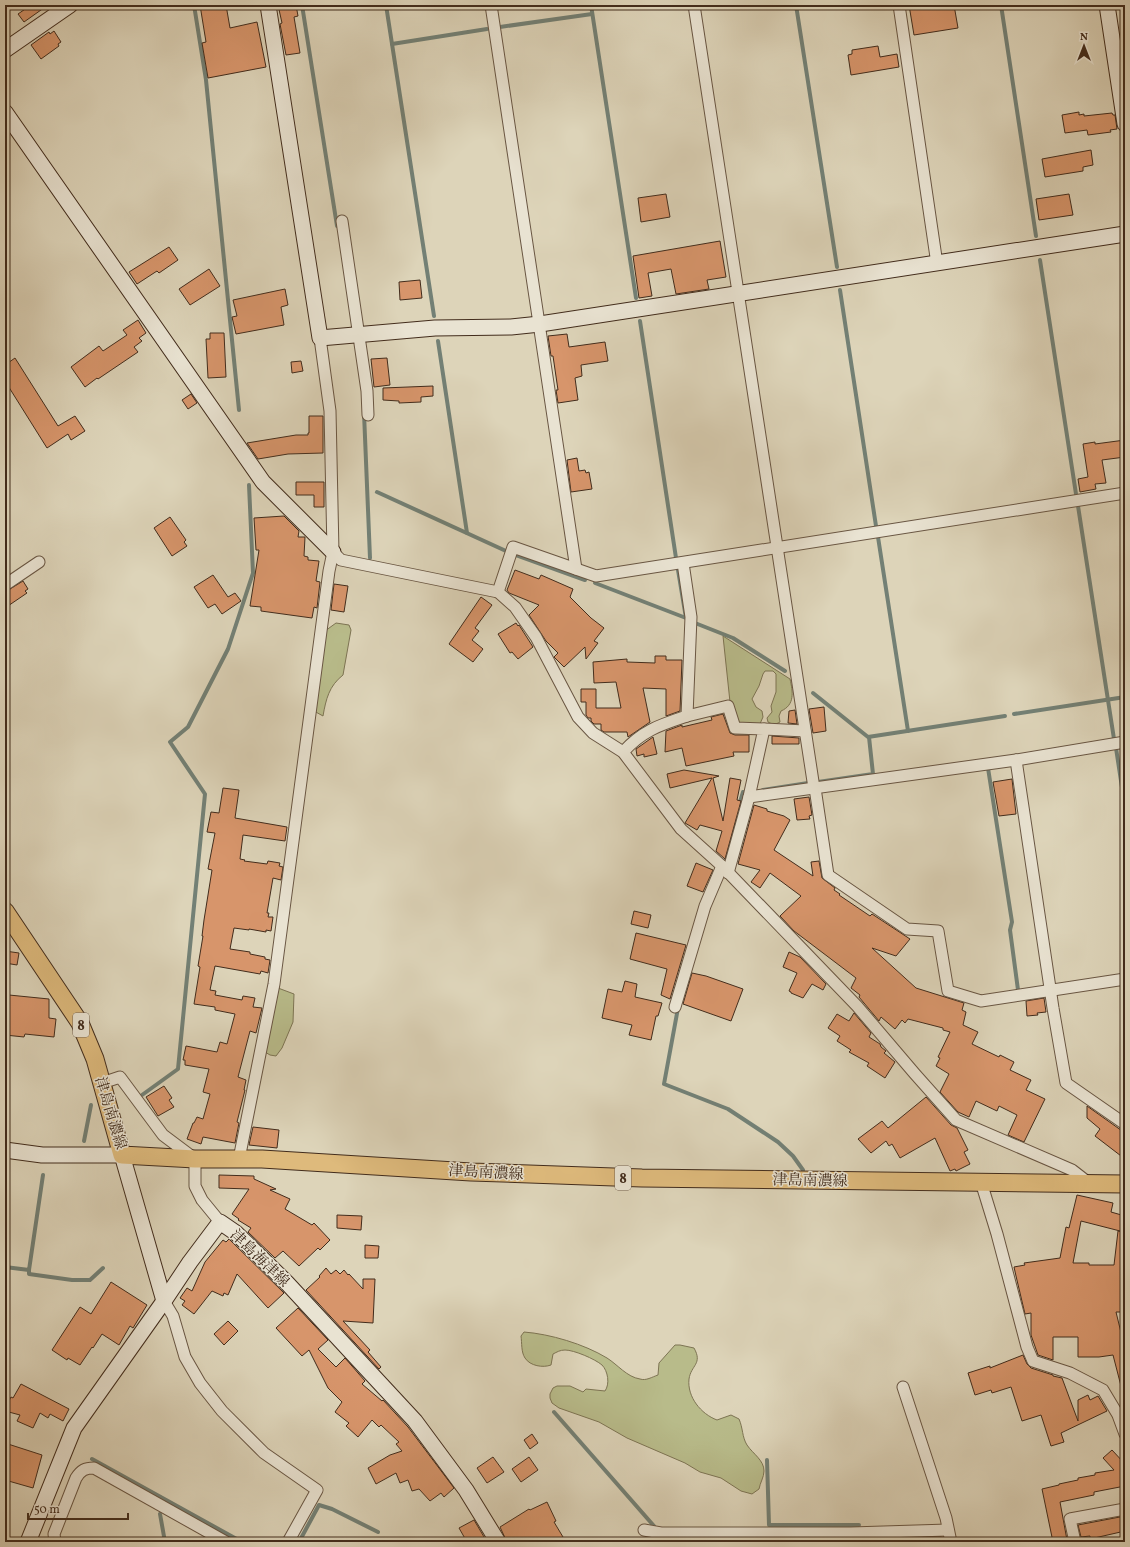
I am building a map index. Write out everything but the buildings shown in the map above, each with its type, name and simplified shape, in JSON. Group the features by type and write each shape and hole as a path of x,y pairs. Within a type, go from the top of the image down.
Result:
{"main road":[{"name":"津島南濃線","path":"5,911 80,1023 95,1059 122,1155 195,1159 269,1160 471,1172 642,1178 1125,1184"}],"street":[{"path":"5,50 70,5"},
{"path":"239,1160 274,984 328,571 333,552 330,411 268,5"},
{"path":"491,5 576,569"},
{"path":"694,5 828,876 907,929 938,931 948,991 981,1001 1125,979"},
{"path":"899,5 937,264"},
{"path":"1107,5 1125,124"},
{"path":"5,112 263,482 341,560 498,592 515,607 536,637 578,717 593,733 623,752 681,829 725,870 858,1006 956,1120 1072,1170 1090,1184"},
{"path":"342,221 367,391 368,415"},
{"path":"320,338 435,328 511,327 540,324 1125,234"},
{"path":"498,592 514,547 596,576 1125,492"},
{"path":"5,585 40,562"},
{"path":"683,562 691,617 687,716"},
{"path":"623,752 630,743 654,727 687,716 728,706 735,728 805,731"},
{"path":"674,1007 705,906 725,870 749,797 764,729"},
{"path":"749,797 1016,760 1125,742"},
{"path":"1016,760 1050,990 1066,1083 1125,1124"},
{"path":"102,1083 120,1077 163,1135 195,1159 195,1186 202,1200 220,1222"},
{"path":"5,1150 42,1155 122,1155 164,1301 173,1316 185,1357 200,1383 222,1411 264,1453 317,1490 288,1542"},
{"path":"981,1182 1033,1360 1070,1373 1103,1390 1122,1414 1125,1434"},
{"name":"津島海津線","path":"28,1542 74,1428 190,1262 220,1222 236,1233 287,1283 415,1421 466,1490 498,1542"},
{"path":"903,1387 946,1518 951,1542"},
{"path":"55,1542 54,1534 76,1478 80,1471 88,1468 94,1468 226,1542"},
{"path":"1075,1542 1070,1519 1125,1509"},
{"path":"644,1530 661,1533 851,1538 948,1530"}],"green space":[{"path":"336,623 349,625 351,630 343,675 331,688 325,704 323,716 314,711 325,631"},
{"path":"723,636 790,679 792,698 789,705 781,711 779,716 780,722 774,725 768,722 767,718 772,712 771,706 776,692 776,674 773,671 765,671 752,699 756,707 762,711 763,717 759,726 737,725 730,702"},
{"path":"278,988 294,994 293,1022 282,1048 276,1056 265,1052"},
{"path":"524,1332 556,1337 588,1348 607,1358 631,1376 644,1380 658,1375 659,1363 675,1345 694,1348 697,1361 690,1374 690,1392 696,1404 711,1417 717,1420 731,1415 739,1419 745,1442 764,1467 764,1473 759,1489 752,1494 741,1491 721,1478 700,1472 685,1463 627,1438 599,1422 559,1408 552,1403 550,1398 553,1388 557,1386 570,1386 583,1392 586,1389 605,1391 608,1381 606,1371 602,1365 590,1358 579,1353 565,1350 553,1354 551,1365 533,1365 527,1361 523,1353 521,1336"},
{"path":"912,1536 938,1536 946,1538 947,1542 912,1542"}],"waterway":[{"path":"194,5 206,80 239,410"},
{"path":"302,5 337,226"},
{"path":"386,5 434,316"},
{"path":"591,5 636,298"},
{"path":"796,5 837,267"},
{"path":"1001,5 1036,236"},
{"path":"500,27 592,14"},
{"path":"392,44 487,29"},
{"path":"1040,260 1076,494"},
{"path":"840,290 876,526"},
{"path":"640,321 676,558"},
{"path":"438,341 467,533"},
{"path":"364,413 370,558"},
{"path":"142,1095 178,1069 205,794 170,742 188,727 228,649 253,573 249,485"},
{"path":"377,492 506,551"},
{"path":"1078,506 1114,739"},
{"path":"878,537 908,731"},
{"path":"516,555 585,580"},
{"path":"595,583 686,618 678,570"},
{"path":"695,623 733,638 785,671"},
{"path":"813,693 868,737 1005,716"},
{"path":"1014,714 1125,697"},
{"path":"818,782 873,774 869,737"},
{"path":"1116,748 1125,807"},
{"path":"988,768 1012,922 1010,930 1018,990"},
{"path":"763,790 808,783"},
{"path":"739,805 743,792"},
{"path":"726,861 736,819"},
{"path":"678,1008 664,1084 728,1109 778,1142 793,1156 803,1170"},
{"path":"84,1141 91,1105"},
{"path":"5,1267 29,1270 43,1175"},
{"path":"29,1270 29,1274 72,1280 90,1280 103,1268"},
{"path":"554,1412 654,1526"},
{"path":"92,1459 242,1542"},
{"path":"767,1460 769,1525 859,1525"},
{"path":"299,1542 319,1505 332,1509 378,1532"},
{"path":"160,1514 165,1542"}]}
